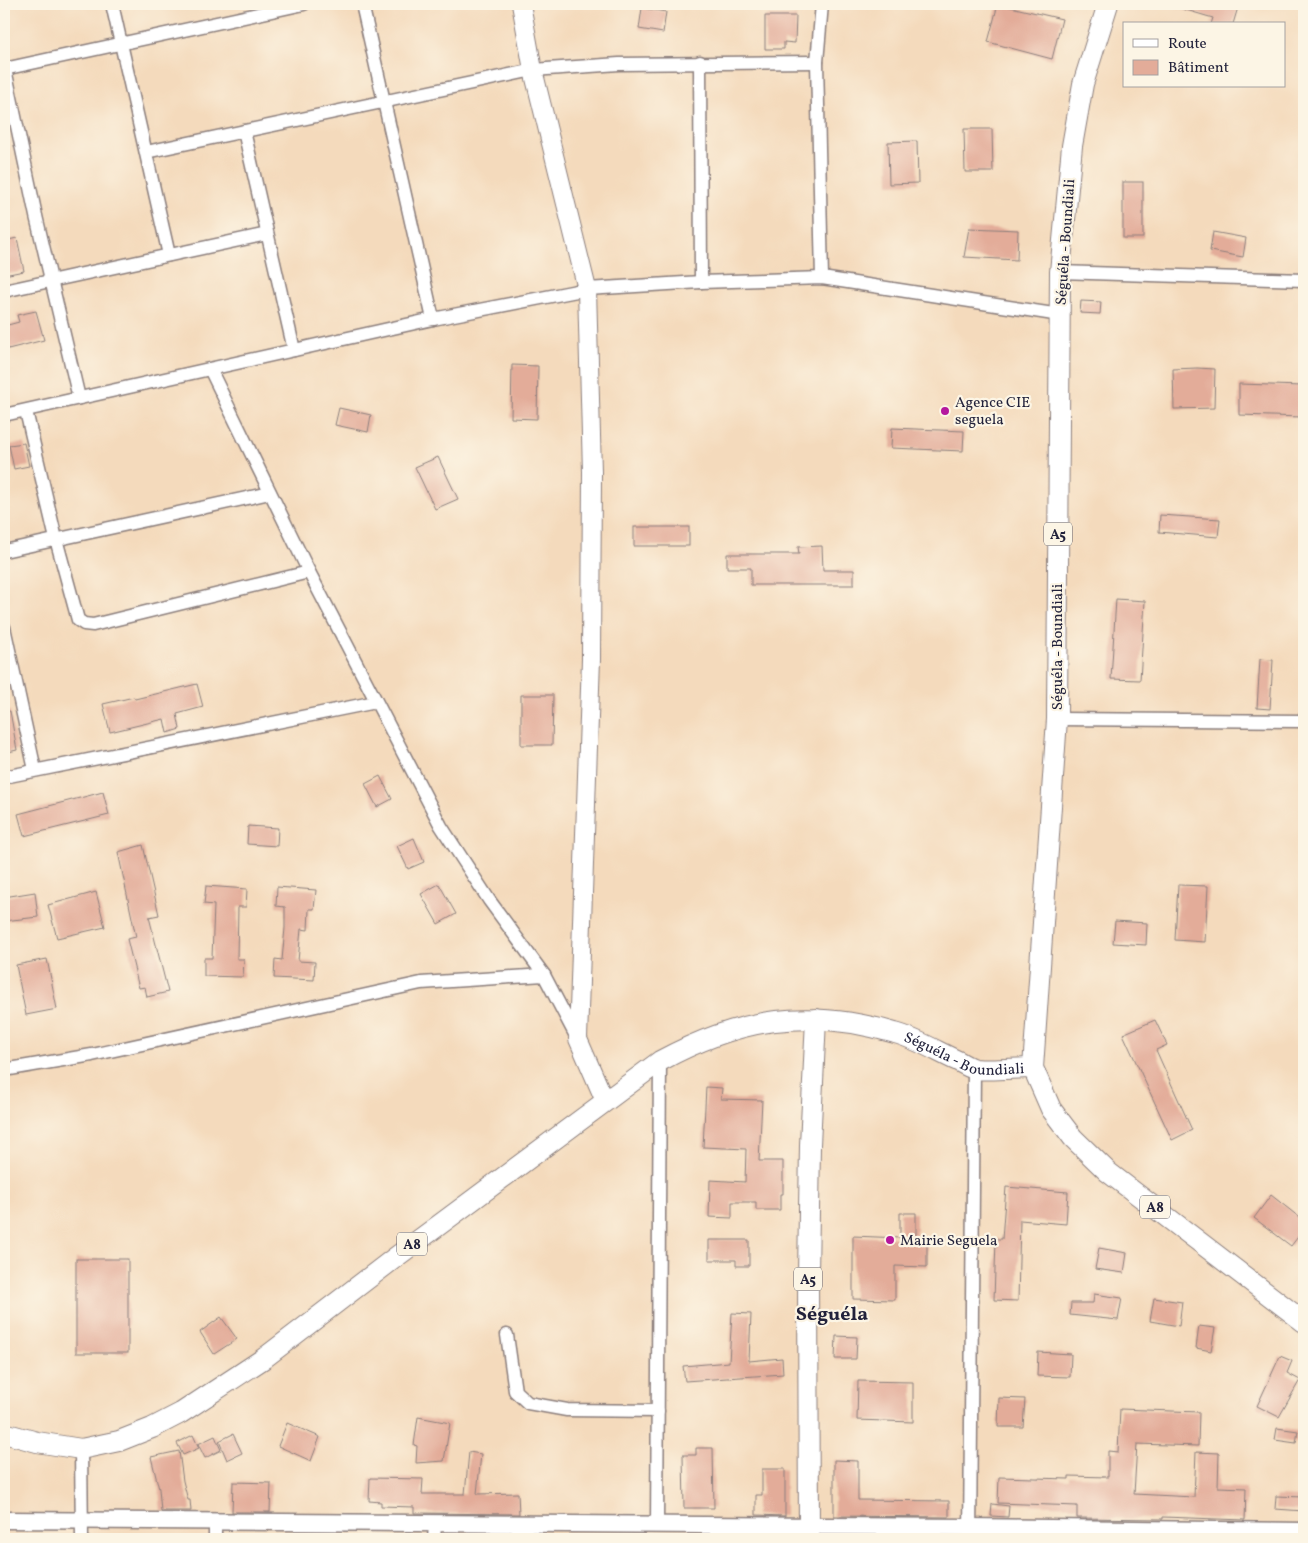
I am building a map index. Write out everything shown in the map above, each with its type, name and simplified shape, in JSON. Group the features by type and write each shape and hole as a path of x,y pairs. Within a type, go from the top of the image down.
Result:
{"main road":[{"path":"521,4 533,70 587,289 592,472 591,659 578,1039 605,1101"},
{"name":"Séguéla - Boundiali","path":"816,1019 855,1024 897,1033 974,1069 1033,1068 1057,719 1060,272 1072,146 1083,84 1108,4"},
{"name":"A8","path":"4,1433 37,1442 81,1450 120,1441 152,1428 181,1413 263,1359 396,1257 660,1061 695,1042 737,1027 784,1019 816,1019"},
{"name":"A5","path":"809,1533 808,1257 810,1145 816,1019"},
{"name":"A8","path":"1033,1068 1051,1109 1073,1138 1101,1165 1304,1322"}],"street":[{"path":"112,4 169,255"},
{"path":"80,398 36,216 4,69 304,4"},
{"path":"362,4 433,319"},
{"path":"822,4 817,62 822,278"},
{"path":"700,62 701,282"},
{"path":"146,152 533,70 619,64 817,62"},
{"path":"244,131 294,350"},
{"path":"4,291 267,234"},
{"path":"1060,272 1304,280"},
{"path":"4,416 433,319 587,289 701,282 822,278 1060,315"},
{"path":"210,369 309,572 441,826 489,900 544,975 578,1039"},
{"path":"26,410 56,539 78,620 84,624 93,625 309,572"},
{"path":"4,551 270,493"},
{"path":"4,627 6,648 35,770"},
{"path":"4,777 376,702"},
{"path":"1057,719 1304,720"},
{"path":"4,1070 92,1055 421,983 544,975"},
{"path":"657,1526 660,1061"},
{"path":"970,1533 974,1069"},
{"path":"507,1335 516,1391 528,1403 567,1410 658,1411"},
{"path":"81,1450 82,1539"},
{"path":"4,1520 82,1522 215,1531 435,1532 657,1526 809,1533 1304,1531"},
{"path":"970,1533 994,1539"}],"building":[{"path":"998,4 1062,19 1052,59 988,42"},
{"path":"1176,4 1239,4 1234,22 1212,22 1213,18 1176,7"},
{"path":"642,8 666,12 663,33 639,29"},
{"path":"765,16 796,16 795,43 784,42 784,49 765,49"},
{"path":"964,129 992,129 993,172 965,172"},
{"path":"917,141 918,183 889,184 888,142"},
{"path":"1123,182 1143,182 1143,238 1123,238"},
{"path":"969,228 1018,230 1017,260 964,257"},
{"path":"1213,232 1246,238 1243,257 1210,251"},
{"path":"17,238 24,271 4,275 4,241"},
{"path":"1081,301 1101,302 1100,314 1080,313"},
{"path":"36,311 44,340 4,350 4,326 19,322 17,315"},
{"path":"512,365 538,366 537,419 511,418"},
{"path":"1173,369 1215,369 1214,408 1174,409"},
{"path":"1239,384 1303,386 1302,417 1239,415"},
{"path":"339,408 371,415 368,432 335,425"},
{"path":"892,428 964,431 963,451 891,448"},
{"path":"24,443 29,466 14,469 9,445"},
{"path":"438,457 458,499 435,509 415,467"},
{"path":"1160,515 1220,519 1218,537 1159,532"},
{"path":"634,527 689,527 689,546 634,546"},
{"path":"822,546 823,570 854,570 854,585 751,585 751,568 727,568 727,554 799,554 798,547"},
{"path":"1116,599 1145,601 1140,680 1111,679"},
{"path":"1260,659 1273,660 1270,709 1257,708"},
{"path":"197,684 203,707 177,714 180,729 167,733 164,719 110,732 103,704 134,697 135,699"},
{"path":"521,695 553,695 552,745 521,745"},
{"path":"10,711 17,750 4,753 4,712"},
{"path":"380,776 392,799 377,807 365,784"},
{"path":"103,792 109,815 24,836 18,814"},
{"path":"248,826 278,828 277,846 247,844"},
{"path":"414,838 424,862 408,869 397,846"},
{"path":"143,845 159,915 149,917 168,992 147,997 145,987 139,988 127,939 136,937 118,852"},
{"path":"439,884 456,914 438,924 421,894"},
{"path":"1178,885 1208,886 1205,942 1175,940"},
{"path":"206,886 247,889 246,907 238,907 237,959 244,959 243,977 204,976 204,958 212,958 214,905 204,904"},
{"path":"277,887 316,890 314,909 309,909 308,930 301,929 298,961 315,962 314,980 274,978 275,959 282,960 285,928 285,907 276,906"},
{"path":"35,892 38,917 4,921 4,897"},
{"path":"96,892 105,927 57,938 48,905"},
{"path":"1115,921 1147,923 1146,945 1113,943"},
{"path":"47,959 57,1009 26,1015 16,965"},
{"path":"1155,1020 1167,1045 1156,1050 1192,1130 1172,1140 1123,1034"},
{"path":"706,1087 722,1088 721,1099 762,1100 759,1161 783,1161 783,1194 780,1194 780,1210 756,1210 756,1202 732,1202 732,1218 709,1217 710,1180 745,1182 746,1149 703,1147"},
{"path":"1006,1187 1068,1192 1066,1224 1020,1220 1018,1301 994,1300 996,1239 1002,1239"},
{"path":"1271,1195 1304,1221 1304,1229 1291,1246 1254,1218"},
{"path":"900,1213 916,1213 916,1238 927,1238 927,1267 895,1266 895,1300 853,1299 853,1236 900,1238"},
{"path":"709,1240 749,1240 749,1266 736,1266 736,1260 709,1260"},
{"path":"1099,1248 1127,1253 1124,1273 1095,1269"},
{"path":"76,1259 128,1259 128,1353 76,1353"},
{"path":"1094,1294 1122,1298 1118,1320 1070,1315 1071,1303 1093,1303"},
{"path":"1154,1298 1182,1302 1179,1326 1150,1321"},
{"path":"732,1313 751,1314 749,1361 782,1358 783,1374 685,1381 683,1366 729,1362"},
{"path":"221,1317 237,1339 214,1354 200,1332"},
{"path":"1199,1326 1215,1328 1211,1351 1196,1348"},
{"path":"836,1336 857,1337 856,1359 835,1359"},
{"path":"1038,1352 1071,1354 1070,1377 1037,1376"},
{"path":"1280,1356 1292,1361 1287,1373 1300,1380 1279,1417 1257,1406"},
{"path":"858,1381 913,1382 913,1422 857,1420"},
{"path":"999,1398 1025,1399 1023,1427 998,1427"},
{"path":"1120,1409 1199,1412 1198,1446 1137,1444 1134,1494 1194,1497 1196,1452 1219,1453 1218,1487 1246,1488 1245,1520 1163,1517 1163,1519 1077,1518 1077,1506 998,1503 999,1477 1069,1479 1069,1476 1108,1477 1108,1451 1118,1452"},
{"path":"418,1417 450,1423 444,1461 416,1463 417,1446 414,1445"},
{"path":"287,1423 320,1437 311,1461 278,1446"},
{"path":"1277,1428 1298,1431 1296,1443 1275,1440"},
{"path":"233,1434 242,1453 227,1460 219,1441"},
{"path":"193,1435 199,1448 183,1455 177,1443"},
{"path":"215,1436 221,1450 205,1458 198,1444"},
{"path":"696,1448 713,1448 714,1508 684,1508 683,1455 696,1455"},
{"path":"179,1451 183,1481 188,1500 190,1500 191,1511 161,1511 159,1489 151,1457"},
{"path":"469,1452 481,1454 477,1494 518,1493 519,1514 414,1513 414,1507 381,1506 381,1502 369,1501 370,1478 423,1479 422,1494 465,1494"},
{"path":"834,1460 858,1461 858,1500 949,1501 949,1517 834,1516"},
{"path":"762,1469 785,1469 785,1516 756,1515 756,1495 762,1495"},
{"path":"233,1482 271,1483 270,1512 232,1512"},
{"path":"1276,1496 1304,1497 1304,1511 1275,1509"},
{"path":"992,1504 1009,1506 1008,1517 991,1516"}],"place":[{"name":"Agence CIE seguela","path":"945,411"},
{"name":"Mairie Seguela","path":"890,1240"}],"district":[{"name":"Séguéla","path":"832,1313"}]}
